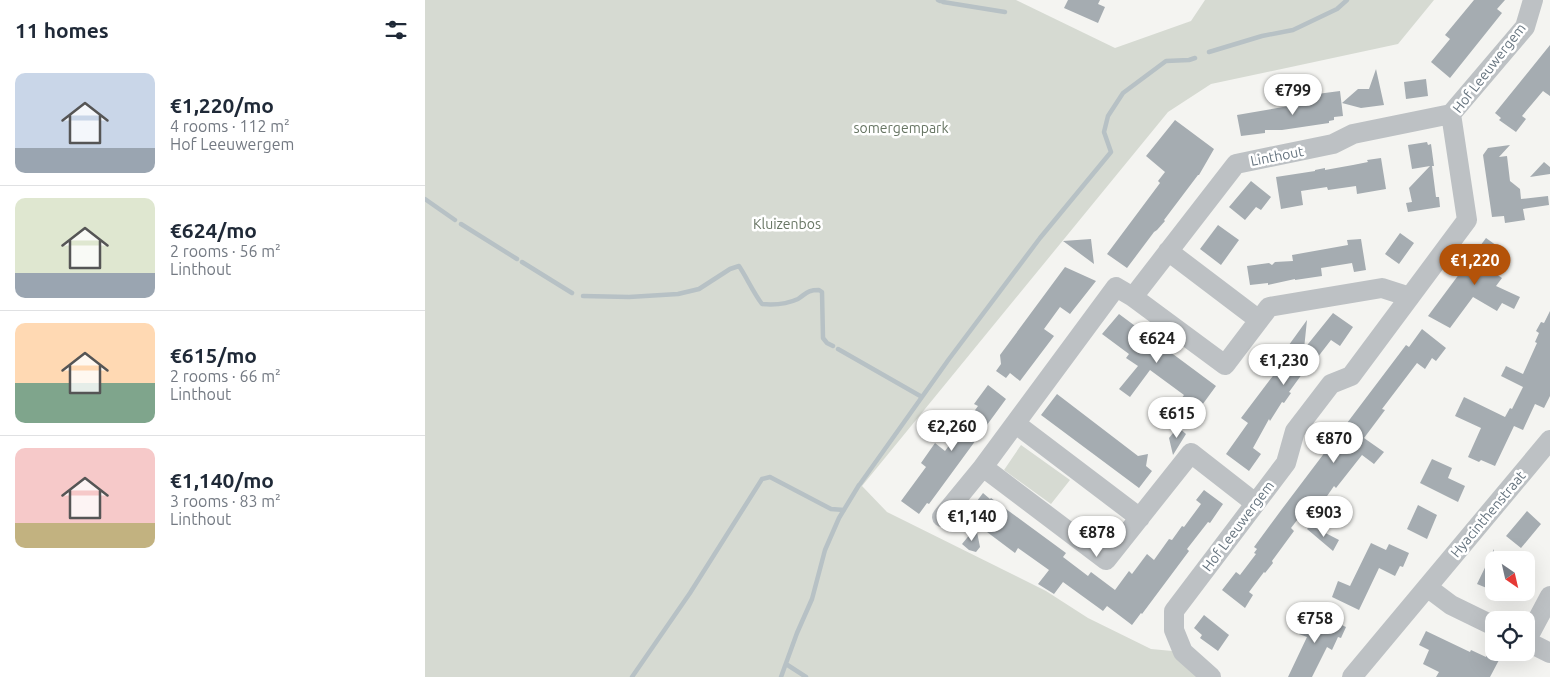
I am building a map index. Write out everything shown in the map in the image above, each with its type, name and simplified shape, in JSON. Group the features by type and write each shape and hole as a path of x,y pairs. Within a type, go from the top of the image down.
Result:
{"street":[{"name":"Hof Leeuwergem","path":"1211,677 1183,652 1174,630 1174,611 1286,463 1295,431 1331,384 1351,376 1467,220 1451,114 1525,28 1533,0"},
{"name":"Linthout","path":"1133,297 1236,164 1333,144 1353,134 1451,114"},
{"path":"1168,251 1259,320"},
{"path":"942,517 983,467 1116,287 1133,297 1225,365 1269,307 1382,288 1410,298"},
{"path":"1015,424 1140,518"},
{"name":"Hyacinthenstraat","path":"1352,677 1550,440"},
{"path":"983,467 1106,560 1191,453 1255,503"},
{"path":"1427,588 1451,606 1485,622"},
{"path":"1535,624 1550,596"},
{"path":"1535,645 1550,652"}],"green space":[{"name":"Kluizenbos","path":"425,0 1016,0 1115,48 1191,21 1205,0 1434,0 1398,44 1211,84 1168,112 862,486 887,512 1046,591 1088,618 1151,649 1183,652 1211,677 425,677"},
{"path":"1021,445 1070,480 1051,504 1004,470"}],"building":[{"path":"1068,0 1100,0 1098,4 1105,7 1098,23 1064,8"},
{"path":"1474,0 1505,0 1497,9 1502,13 1450,78 1431,62 1450,39 1445,35"},
{"path":"1550,45 1550,96 1543,91 1522,116 1526,119 1516,132 1499,120 1501,118 1495,113"},
{"path":"1376,69 1384,105 1361,108 1342,103 1358,89 1369,89"},
{"path":"1426,79 1428,96 1406,99 1404,82"},
{"path":"1340,91 1343,116 1334,117 1334,120 1329,121 1329,123 1282,130 1265,130 1265,133 1241,136 1237,115 1318,101 1317,94"},
{"path":"1175,120 1214,149 1199,175 1127,268 1107,254 1160,183 1158,181 1165,172 1146,156"},
{"path":"1427,142 1428,145 1431,144 1436,197 1439,197 1440,207 1408,212 1406,203 1412,202 1409,188 1430,166 1412,169 1408,145"},
{"path":"1510,145 1499,157 1507,156 1510,181 1520,189 1521,199 1548,196 1549,205 1523,209 1525,220 1505,223 1504,216 1492,217 1483,155 1488,148"},
{"path":"1381,158 1386,189 1357,194 1356,186 1328,190 1327,187 1301,191 1303,205 1281,209 1276,177 1353,165"},
{"path":"1544,162 1550,167 1550,174 1530,177"},
{"path":"1251,181 1271,197 1261,210 1256,207 1245,220 1229,207"},
{"path":"1218,225 1239,240 1221,265 1200,249"},
{"path":"1400,233 1414,243 1399,264 1385,254"},
{"path":"1486,238 1507,253 1493,272 1502,278 1496,286 1520,297 1514,309 1502,303 1497,311 1473,297 1450,328 1428,316"},
{"path":"1091,239 1094,264 1063,241"},
{"path":"1361,239 1366,270 1354,272 1352,263 1321,268 1322,276 1268,285 1268,283 1250,285 1247,266 1269,263 1272,265 1275,262 1293,261 1292,255 1348,245 1347,240"},
{"path":"1065,267 1096,281 1070,314 1060,307 1044,329 1054,336 1020,381 1010,373 1006,378 996,371 1001,364 1000,355"},
{"path":"1550,311 1550,396 1544,408 1535,404 1523,430 1514,426 1495,466 1468,457 1481,428 1455,416 1464,397 1505,417 1510,408 1512,409 1523,387 1501,376 1506,366 1523,374 1537,343 1535,342 1539,333 1536,331 1541,322 1544,323"},
{"path":"1333,313 1353,327 1340,346 1331,340 1307,371 1305,370 1270,421 1269,419 1253,448 1261,454 1249,471 1226,454 1248,423 1241,418 1291,352 1286,349 1307,320 1304,349"},
{"path":"1119,314 1216,386 1197,412 1181,399 1184,395 1150,370 1130,397 1119,389 1138,366 1126,358 1129,354 1102,334"},
{"path":"1422,329 1446,348 1436,361 1432,358 1425,369 1417,363 1382,409 1385,410 1364,438 1384,452 1374,464 1362,455 1336,488 1334,486 1316,512 1308,506 1291,528 1294,531 1272,561 1273,563 1249,592 1253,595 1245,608 1222,590 1236,572 1240,575 1256,554 1254,553 1257,549 1254,547 1282,509 1406,345 1409,347"},
{"path":"988,385 1006,399 929,504 927,503 919,514 901,501 926,467 921,463 935,443 945,451 978,406 974,404"},
{"path":"1057,394 1138,456 1148,454 1146,466 1152,471 1139,488 1041,415"},
{"path":"1178,427 1186,434 1173,455 1169,438"},
{"path":"1432,459 1452,468 1448,478 1465,486 1458,502 1420,483"},
{"path":"1204,490 1223,504 1210,523 1208,522 1187,549 1189,551 1132,625 1107,606 1103,611 1063,582 1054,594 1038,584 1049,570 1018,548 1015,553 975,523 980,516 971,509 983,493 1066,553 1063,557 1088,576 1091,572 1115,590 1129,571 1132,574 1147,554 1154,560 1169,539 1172,540 1182,526 1184,527 1201,504 1196,500"},
{"path":"1418,505 1437,515 1427,539 1407,529"},
{"path":"1527,511 1541,524 1521,548 1506,536"},
{"path":"1310,525 1339,540 1333,551 1307,529"},
{"path":"976,527 980,547 976,552 969,550 962,544"},
{"path":"1371,543 1386,550 1389,544 1409,553 1403,567 1400,566 1395,576 1379,568 1359,610 1332,597 1338,581 1350,586"},
{"path":"1485,568 1485,587 1477,584"},
{"path":"1308,613 1322,619 1324,617 1346,627 1341,638 1338,637 1332,650 1327,647 1312,677 1288,677 1307,637 1299,634"},
{"path":"1204,615 1229,635 1218,651 1200,638 1202,635 1194,628"},
{"path":"1426,631 1470,652 1471,650 1485,657 1485,661 1498,661 1490,677 1436,677 1439,672 1423,664 1429,650 1419,645"}],"waterway":[{"path":"1209,52 1262,36 1293,30 1337,9 1347,0"},
{"path":"943,2 1005,12"},
{"path":"860,484 949,359 1040,238 1111,152 1104,132 1108,116 1123,93 1166,61 1195,58"},
{"path":"425,199 455,220"},
{"path":"461,224 517,259"},
{"path":"522,262 572,293"},
{"path":"583,296 629,297 678,294 699,289 730,269 739,266 762,304 785,303 794,301 809,291 819,290 822,292 823,338 833,346"},
{"path":"838,349 922,397"},
{"path":"632,677 690,593 762,479 770,477 831,509 844,510"},
{"path":"781,677 812,599 825,550 839,518 859,485"},
{"path":"786,664 806,677"}],"park label":[{"name":"somergempark","path":"901,128"}]}
